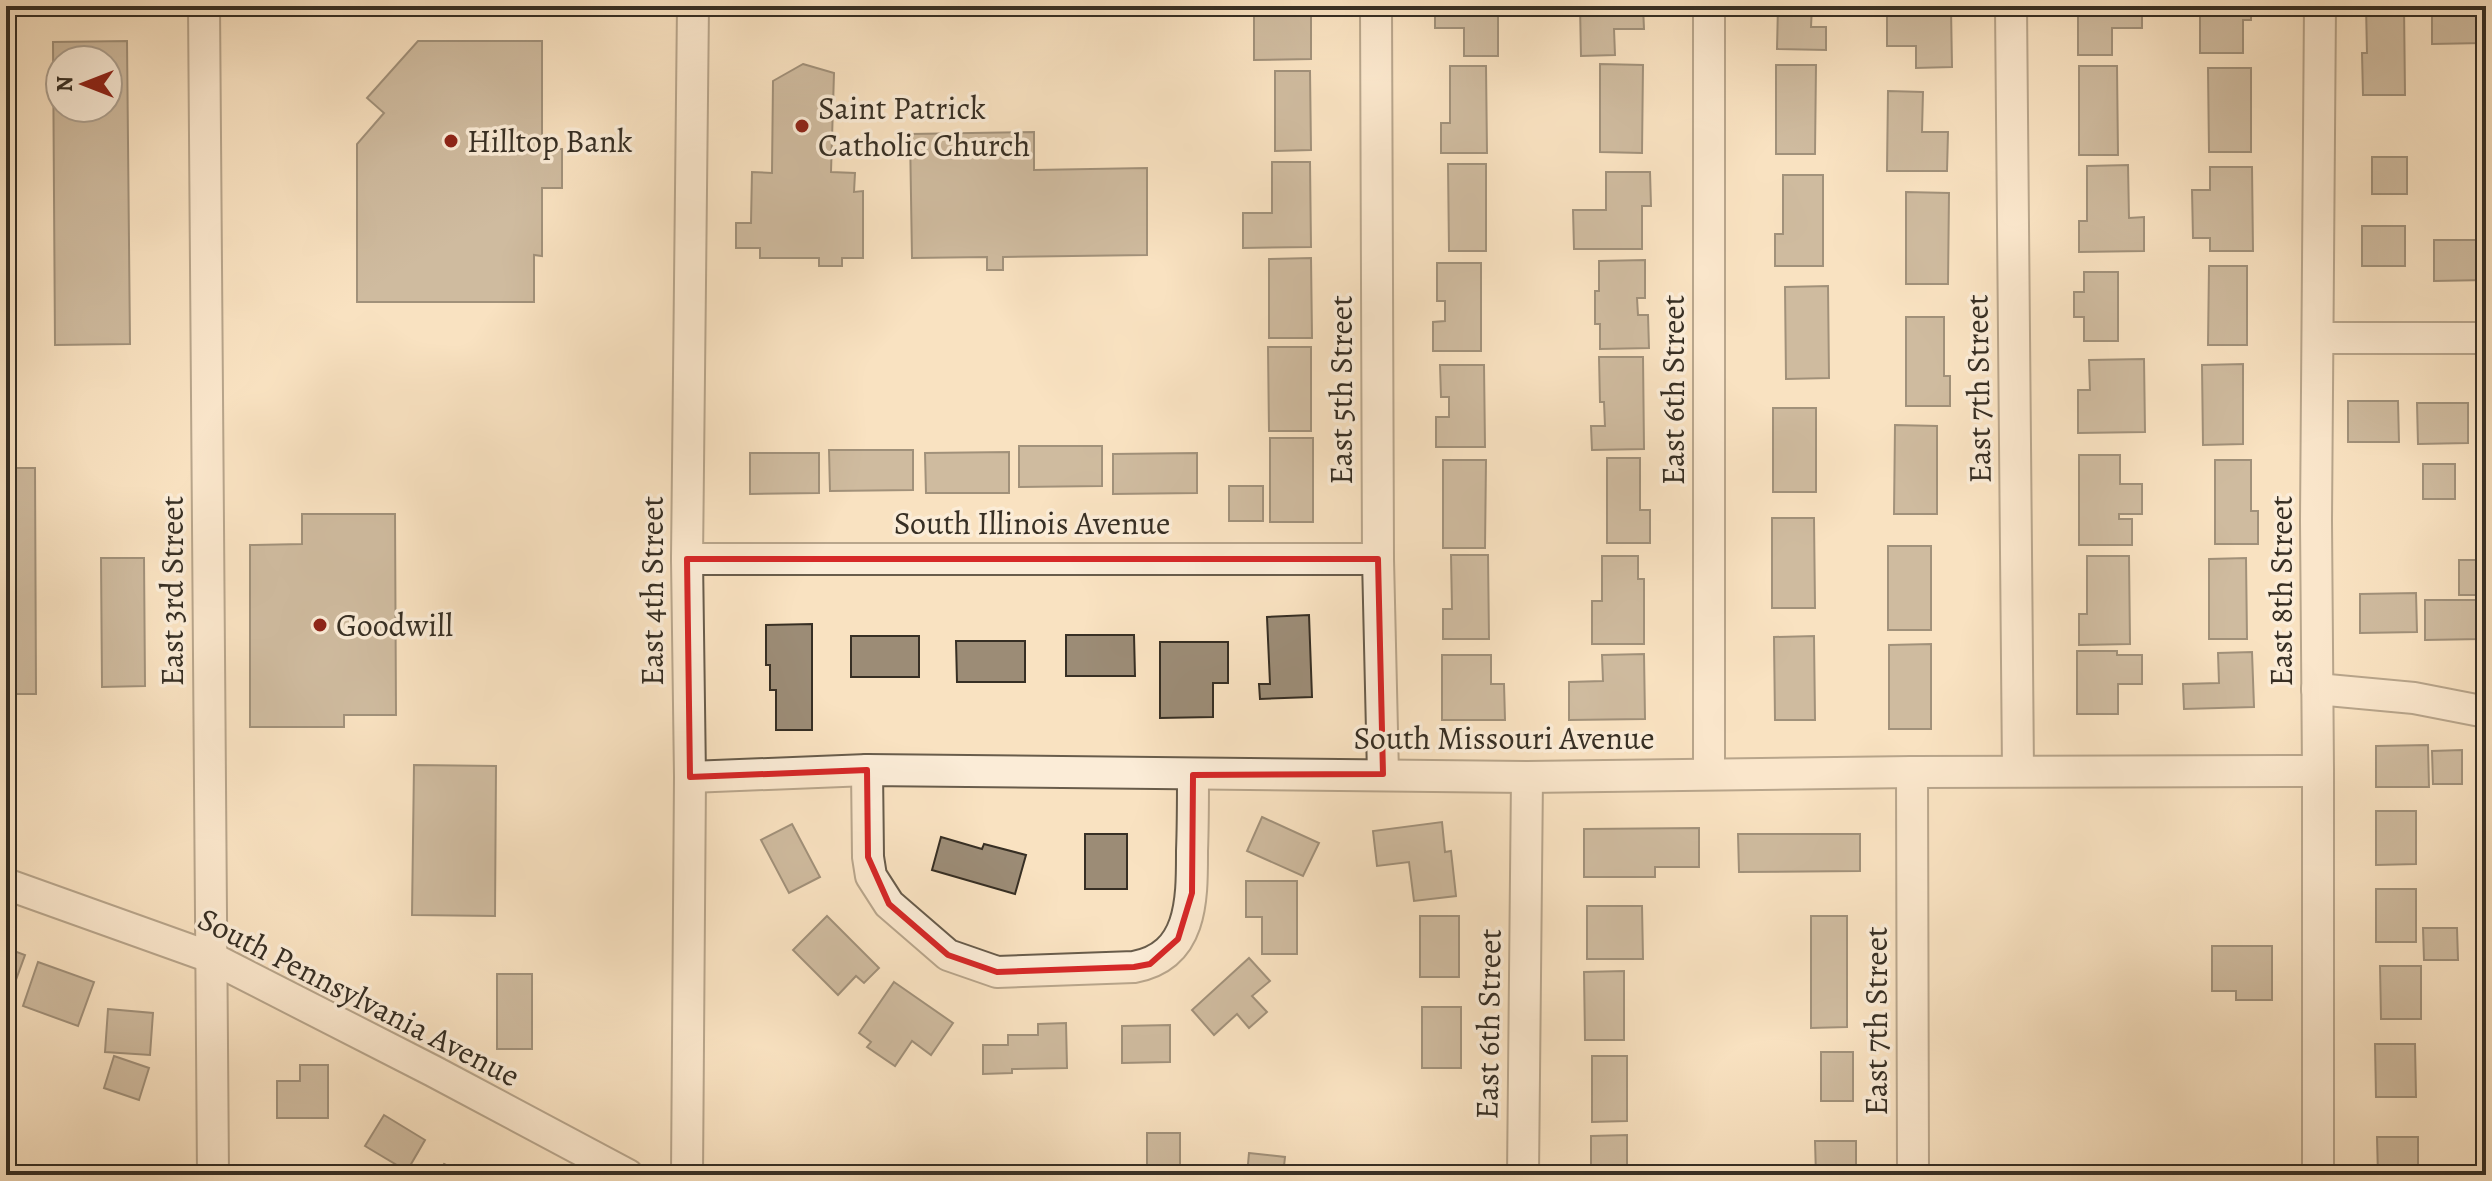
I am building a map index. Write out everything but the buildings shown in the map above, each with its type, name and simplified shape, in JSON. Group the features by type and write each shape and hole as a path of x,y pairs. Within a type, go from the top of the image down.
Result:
{"street":[{"name":"East 3rd Street","path":"204,6 213,1175"},
{"name":"East 4th Street","path":"687,1175 690,777 687,559 693,6"},
{"name":"East 5th Street","path":"1376,6 1378,559 1383,774"},
{"name":"East 6th Street","path":"1709,6 1709,774"},
{"name":"East 7th Street","path":"2011,6 2018,771"},
{"name":"East 8th Street","path":"2318,1175 2320,6"},
{"path":"2318,338 2486,338"},
{"name":"South Illinois Avenue","path":"687,559 1378,559"},
{"path":"2317,689 2414,698 2486,712"},
{"name":"South Missouri Avenue","path":"690,777 867,770 1527,777 2318,771"},
{"path":"867,770 871,876 889,904 948,955 997,972 1142,965 1162,956 1178,939 1187,920 1192,893 1193,775"},
{"name":"East 7th Street","path":"1912,772 1913,1175"},
{"name":"East 6th Street","path":"1523,1175 1527,777"},
{"name":"South Pennsylvania Avenue","path":"6,884 210,957 628,1175"}],"highlighted area":[{"path":"687,559 1378,559 1383,774 1193,775 1192,893 1178,939 1150,964 1134,967 997,972 948,955 889,904 868,857 867,770 690,777"}],"place":[{"name":"Saint Patrick Catholic Church","path":"802,126"},
{"name":"Hilltop Bank","path":"451,141"},
{"name":"Goodwill","path":"320,625"}]}
